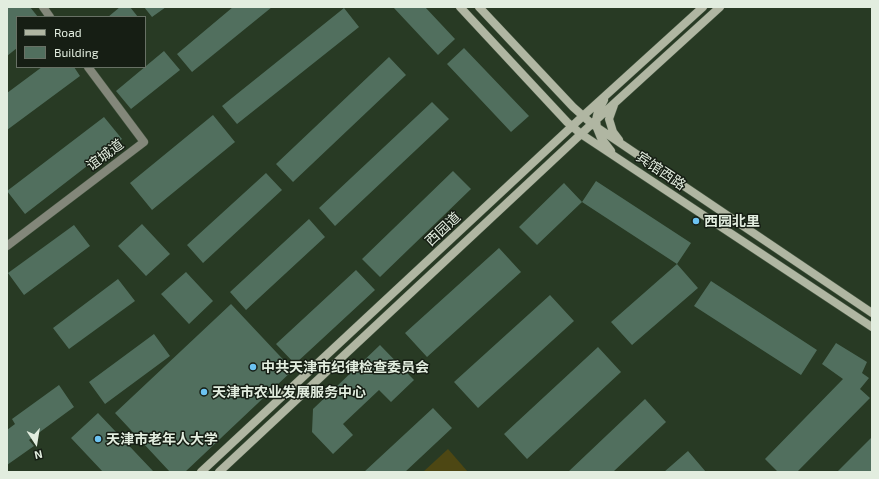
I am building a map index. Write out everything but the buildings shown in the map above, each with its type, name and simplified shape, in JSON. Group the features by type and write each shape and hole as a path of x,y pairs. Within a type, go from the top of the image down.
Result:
{"street":[{"path":"43,7 49,16"},
{"name":"宾馆西路","path":"460,7 581,134 872,327"},
{"name":"宾馆西路","path":"479,7 583,116 872,313"},
{"name":"西园道","path":"202,472 572,126 703,7"},
{"name":"西园道","path":"219,472 581,134 595,124 617,101 720,7"},
{"name":"谊城道","path":"7,246 144,142 89,68"},
{"path":"610,92 600,106 595,124 605,144 615,156"},
{"path":"617,101 612,108 610,119 613,132 622,144"}],"shaded area":[{"path":"448,449 468,472 423,472"}],"place":[{"name":"西园北里","path":"696,221"},
{"name":"中共天津市纪律检查委员会","path":"253,367"},
{"name":"天津市农业发展服务中心","path":"204,392"},
{"name":"天津市老年人大学","path":"98,439"}]}
